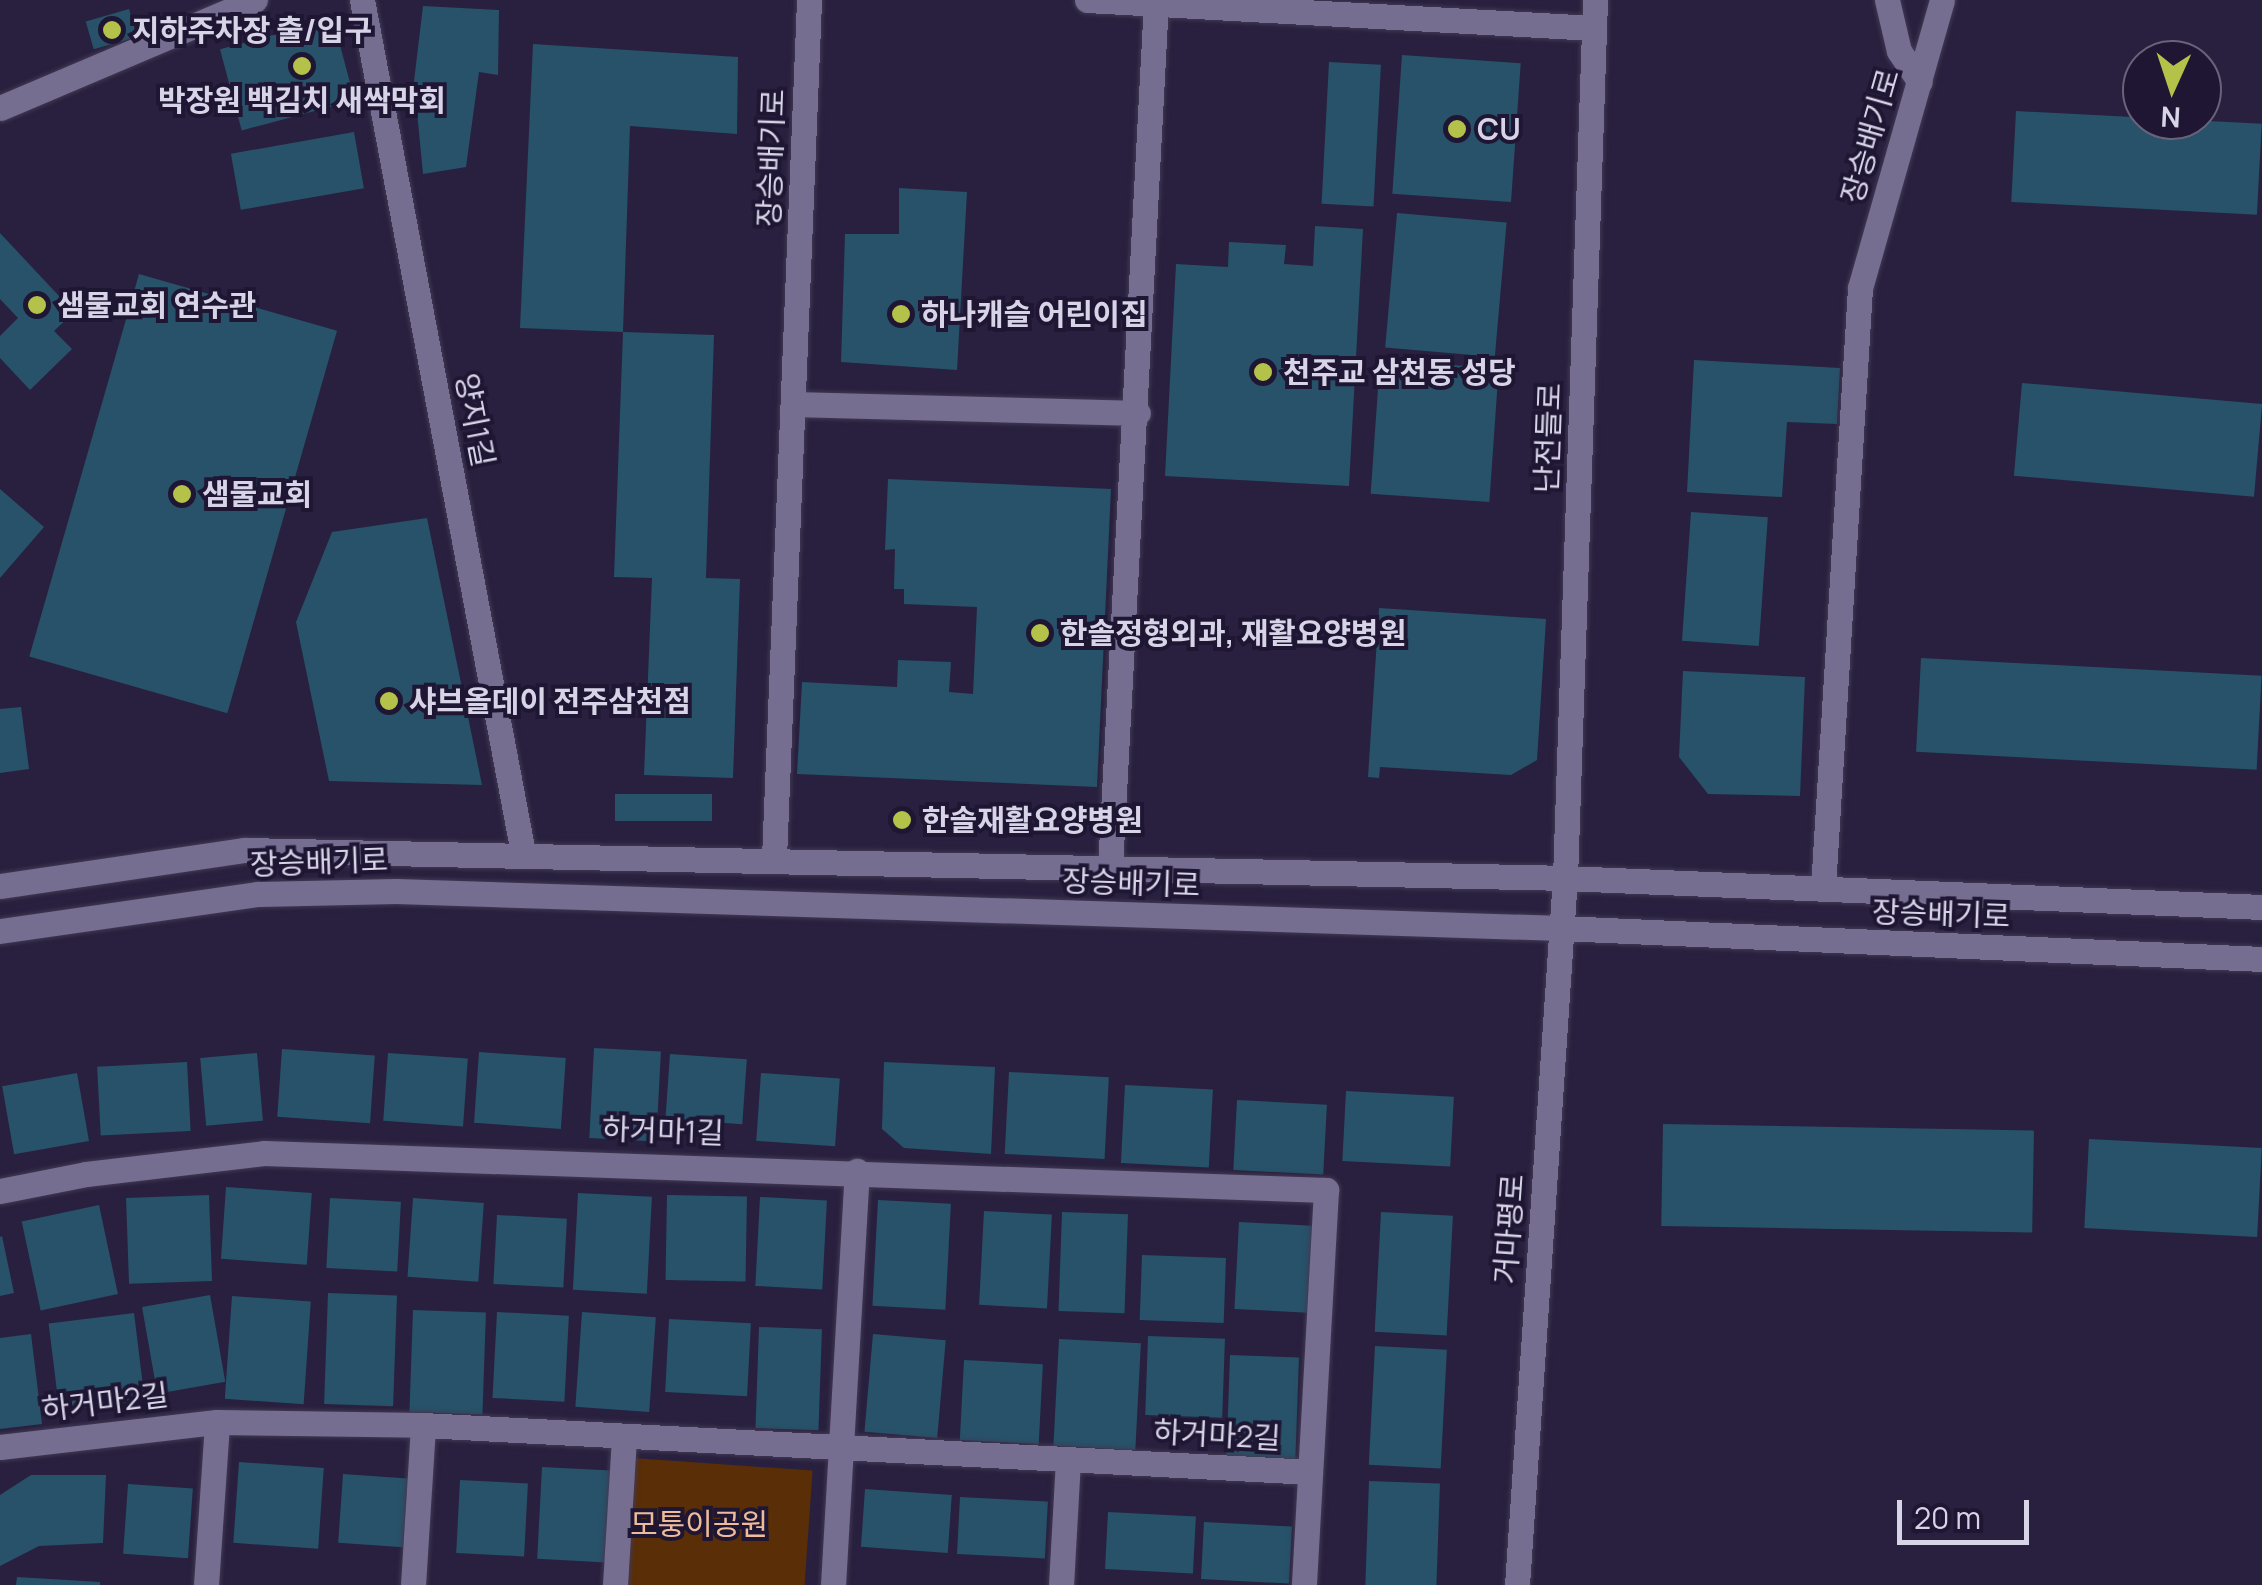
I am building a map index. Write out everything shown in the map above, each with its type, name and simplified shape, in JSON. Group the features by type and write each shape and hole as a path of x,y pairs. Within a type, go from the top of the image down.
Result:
{"street":[{"path":"0,108 255,0"},
{"name":"양지1길","path":"362,0 523,852"},
{"name":"장승배기로","path":"774,858 809,0"},
{"path":"1087,0 1594,28"},
{"name":"난전들로","path":"1565,878 1595,0"},
{"path":"1887,0 1899,50 1920,82"},
{"name":"장승배기로","path":"1823,888 1860,288 1942,0"},
{"name":"장승배기로","path":"1110,868 1138,412 1156,3"},
{"path":"795,404 1138,412"},
{"name":"장승배기로","path":"0,886 244,850 523,852 1565,878 2262,907"},
{"name":"거마평로","path":"1518,1585 1565,878"},
{"name":"장승배기로","path":"0,931 258,894 396,891 1561,928 2262,959"},
{"name":"하거마1길","path":"0,1191 86,1174 264,1153 1326,1190 1310,1472"},
{"path":"834,1585 857,1171"},
{"path":"206,1585 218,1422"},
{"name":"하거마2길","path":"0,1446 218,1422 424,1425 1310,1472 1304,1585"},
{"path":"413,1585 424,1425"},
{"path":"615,1585 624,1436"},
{"path":"1061,1585 1068,1460"}],"green space":[{"name":"모퉁이공원","path":"633,1458 813,1471 805,1585 624,1585"}],"building":[{"path":"423,6 499,10 498,75 479,72 466,167 423,174 414,81"},
{"name":"지하주차장 출/입구","path":"129,9 137,37 94,49 86,21"},
{"path":"333,19 355,100 242,130 220,49"},
{"path":"533,44 738,57 737,134 630,126 623,332 520,328"},
{"name":"CU","path":"1402,55 1521,63 1511,202 1392,194"},
{"path":"1329,62 1381,65 1373,207 1322,204"},
{"path":"2016,111 2122,117 2122,140 2222,140 2222,122 2262,124 2257,215 2011,202"},
{"path":"354,132 364,188 241,210 231,154"},
{"name":"하나캐슬 어린이집","path":"899,188 967,192 957,370 841,362 845,234 899,234"},
{"path":"1397,213 1507,223 1495,357 1385,347"},
{"name":"천주교 삼천동 성당","path":"1315,226 1363,229 1349,486 1165,476 1176,264 1228,267 1229,242 1286,245 1284,264 1313,266"},
{"name":"샘물교회 연수관","path":"0,233 74,312 54,331 72,349 30,390 0,358 0,336 18,318 0,299"},
{"name":"샘물교회","path":"139,274 337,331 227,713 29,657"},
{"path":"623,332 714,335 706,578 740,579 733,778 644,775 652,578 614,577"},
{"path":"1380,360 1499,368 1489,502 1371,494"},
{"path":"1694,360 1840,368 1837,424 1787,422 1782,497 1687,492"},
{"path":"2022,383 2262,404 2254,497 2014,476"},
{"name":"한솔정형외과, 재활요양병원","path":"888,479 1111,489 1097,787 797,774 802,682 897,687 898,660 951,662 949,692 973,694 977,607 904,604 904,589 894,589 895,549 885,550"},
{"path":"0,489 44,527 0,578"},
{"path":"1691,512 1768,517 1759,646 1682,641"},
{"name":"샤브올데이 전주삼천점","path":"427,518 482,785 329,781 296,622 332,532"},
{"path":"1379,608 1546,619 1537,760 1511,775 1380,767 1379,778 1368,777"},
{"path":"1921,658 2262,676 2257,770 1916,752"},
{"path":"1683,671 1805,677 1800,796 1708,794 1679,757"},
{"path":"21,707 29,769 0,773 0,709"},
{"path":"615,794 712,794 712,821 615,821"},
{"path":"594,1048 661,1052 656,1141 589,1138"},
{"path":"282,1049 375,1055 370,1123 277,1117"},
{"path":"479,1052 566,1058 561,1129 474,1123"},
{"path":"257,1053 263,1121 206,1126 200,1058"},
{"path":"388,1053 468,1059 463,1126 383,1121"},
{"path":"670,1054 747,1059 742,1124 665,1119"},
{"path":"187,1062 191,1131 101,1136 97,1067"},
{"path":"884,1062 995,1067 991,1154 904,1148 882,1129"},
{"path":"1009,1072 1109,1077 1105,1159 1005,1154"},
{"path":"77,1073 89,1141 14,1154 2,1086"},
{"path":"761,1073 840,1079 835,1146 756,1141"},
{"path":"1125,1085 1213,1090 1209,1167 1121,1163"},
{"path":"1346,1091 1454,1097 1450,1167 1342,1161"},
{"path":"1237,1100 1327,1105 1323,1175 1233,1170"},
{"path":"1663,1124 2034,1130 2032,1232 1661,1226"},
{"path":"2089,1139 2262,1148 2257,1237 2084,1228"},
{"path":"226,1187 312,1193 307,1265 221,1259"},
{"path":"578,1193 652,1197 647,1294 573,1290"},
{"path":"209,1195 212,1281 129,1284 126,1198"},
{"path":"667,1195 747,1196 746,1281 666,1280"},
{"path":"760,1197 827,1201 822,1289 755,1286"},
{"path":"330,1198 401,1202 397,1272 326,1268"},
{"path":"413,1198 484,1203 478,1282 407,1277"},
{"path":"878,1200 951,1204 945,1310 872,1306"},
{"path":"99,1205 118,1294 41,1310 22,1221"},
{"path":"984,1211 1052,1215 1047,1308 979,1305"},
{"path":"1062,1212 1128,1214 1125,1313 1059,1311"},
{"path":"1381,1212 1453,1216 1447,1336 1375,1332"},
{"path":"497,1215 567,1219 563,1288 493,1284"},
{"path":"1239,1222 1312,1226 1307,1313 1234,1309"},
{"path":"0,1237 14,1293 0,1296"},
{"path":"1142,1255 1226,1258 1224,1323 1140,1320"},
{"path":"328,1293 397,1295 393,1406 324,1404"},
{"path":"210,1295 225,1382 157,1394 142,1307"},
{"path":"232,1296 311,1302 304,1404 225,1399"},
{"path":"413,1310 486,1313 482,1414 409,1412"},
{"path":"497,1312 569,1316 564,1402 492,1398"},
{"path":"582,1312 656,1317 649,1412 575,1407"},
{"path":"134,1313 145,1400 59,1411 49,1323"},
{"path":"669,1319 751,1323 747,1396 665,1392"},
{"path":"759,1327 822,1329 818,1430 755,1428"},
{"path":"31,1334 42,1424 0,1429 0,1338"},
{"path":"873,1334 946,1340 937,1438 864,1432"},
{"path":"1148,1336 1225,1339 1222,1418 1145,1415"},
{"path":"1059,1339 1141,1343 1135,1450 1053,1446"},
{"path":"1375,1346 1447,1350 1441,1469 1369,1465"},
{"path":"1230,1355 1299,1357 1295,1459 1226,1457"},
{"path":"964,1360 1043,1364 1039,1444 960,1440"},
{"path":"239,1462 324,1468 318,1549 233,1543"},
{"path":"542,1467 611,1471 606,1562 537,1559"},
{"path":"343,1474 408,1479 403,1547 338,1543"},
{"path":"31,1475 106,1475 103,1543 39,1546 0,1566 0,1495"},
{"path":"460,1480 528,1484 524,1556 456,1553"},
{"path":"1369,1481 1440,1483 1436,1585 1365,1585"},
{"path":"128,1484 193,1489 188,1558 123,1554"},
{"path":"865,1489 952,1495 948,1553 861,1547"},
{"path":"960,1497 1048,1502 1045,1559 957,1554"},
{"path":"1108,1512 1196,1517 1193,1574 1105,1569"},
{"path":"1204,1522 1292,1527 1289,1584 1201,1579"},
{"path":"17,1577 100,1582 100,1585 16,1585"}],"place":[{"name":"지하주차장 출/입구","path":"112,30"},
{"name":"박장원 백김치 새싹막회","path":"302,66"},
{"name":"CU","path":"1457,129"},
{"name":"샘물교회 연수관","path":"37,305"},
{"name":"하나캐슬 어린이집","path":"901,314"},
{"name":"천주교 삼천동 성당","path":"1263,372"},
{"name":"샘물교회","path":"182,494"},
{"name":"한솔정형외과, 재활요양병원","path":"1040,633"},
{"name":"샤브올데이 전주삼천점","path":"389,701"},
{"name":"한솔재활요양병원","path":"902,820"}]}
